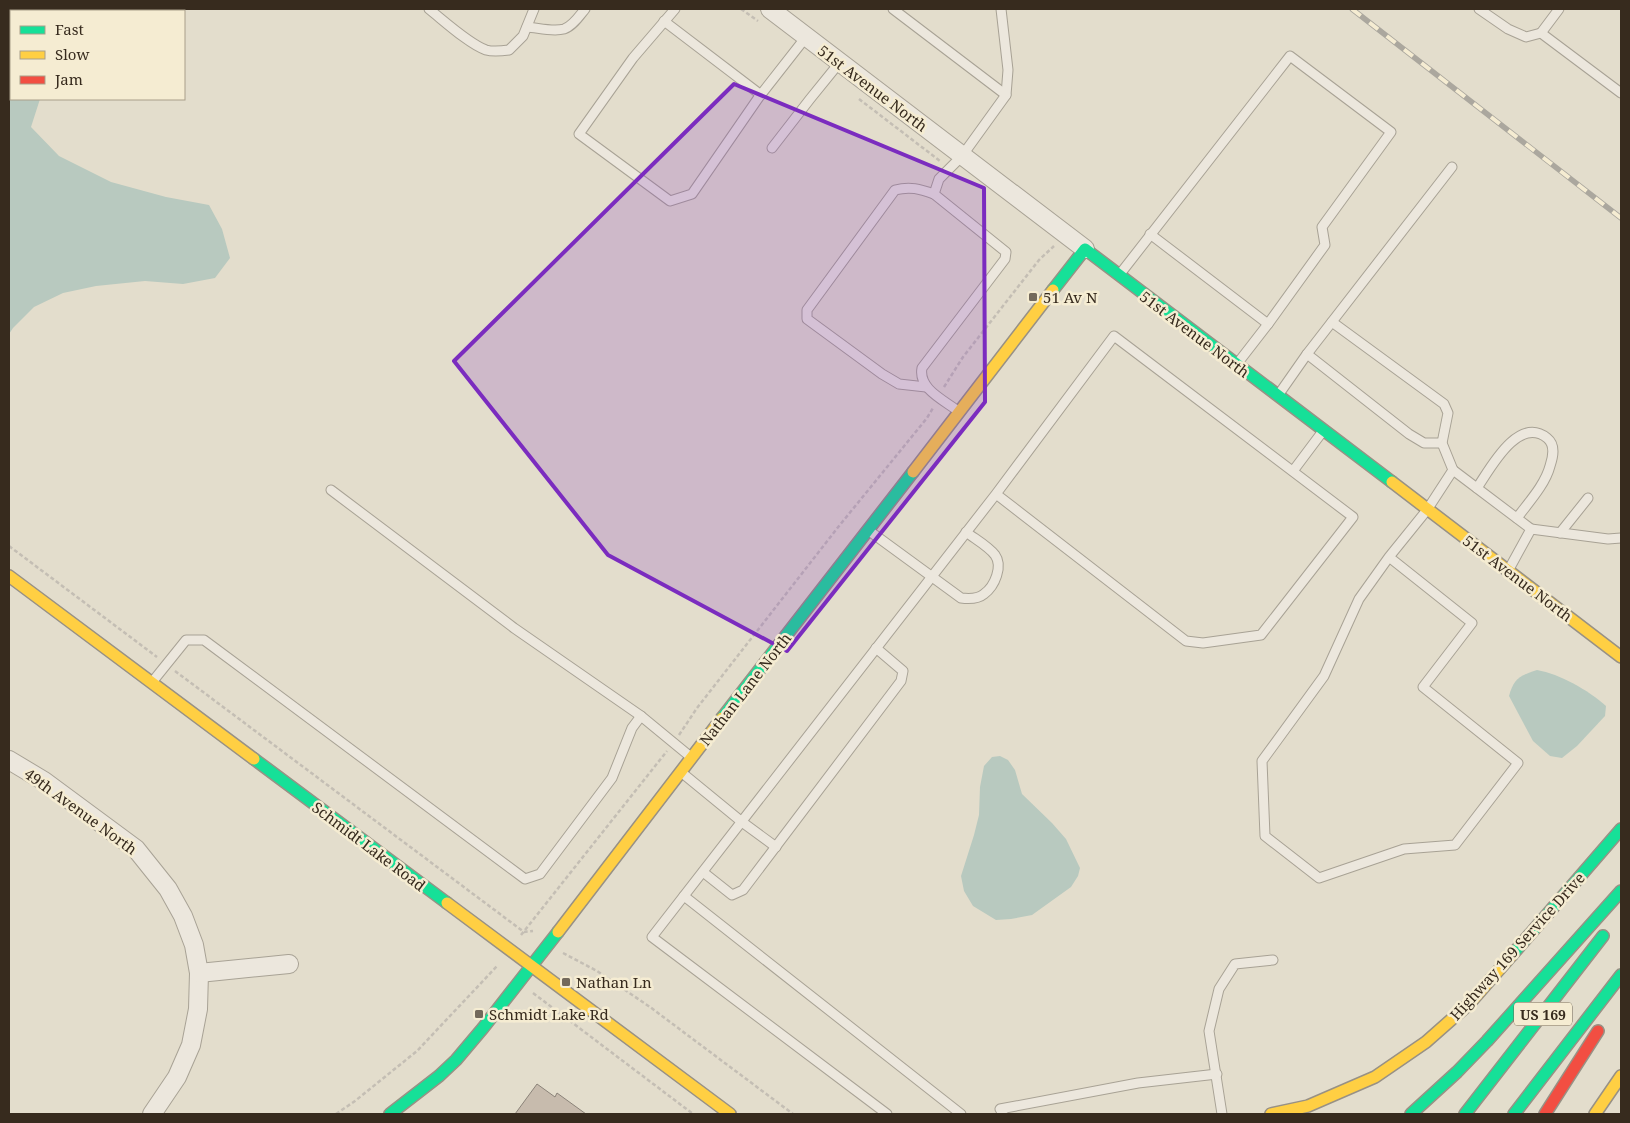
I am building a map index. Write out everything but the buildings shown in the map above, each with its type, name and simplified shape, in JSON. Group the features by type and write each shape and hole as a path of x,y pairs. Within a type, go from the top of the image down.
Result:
{"main road":[{"name":"51st Avenue North","path":"1085,249 1621,657"},
{"name":"Nathan Lane North","path":"390,1114 421,1091 456,1060 519,982 1085,249"},
{"name":"Schmidt Lake Road","path":"9,576 730,1114"},
{"name":"Highway 169 Service Drive","path":"1271,1114 1308,1106 1375,1077 1426,1042 1470,1004 1621,829"},
{"path":"1411,1114 1457,1072 1487,1041 1621,891"},
{"name":"US 169","path":"1465,1114 1611,927"},
{"name":"US 169","path":"1514,1114 1621,976"},
{"path":"1545,1114 1604,1022"},
{"path":"1595,1114 1621,1076"}],"street":[{"name":"51st Avenue North","path":"776,11 806,37 1085,249"},
{"name":"49th Avenue North","path":"9,760 44,781 136,849 168,889 183,916 194,945 199,973 198,1009 191,1045 177,1077 152,1114"},
{"path":"199,973 289,964"}],"lane":[{"path":"428,9 486,50 510,50 523,36 534,9"},
{"path":"527,27 548,30 564,29 570,26 585,9"},
{"path":"675,9 633,58 579,134 670,201 692,194 761,95 806,37"},
{"path":"893,9 1006,96"},
{"path":"934,194 939,179 962,156 1006,96 1008,70 1002,9"},
{"path":"1479,9 1508,29 1526,36 1541,33 1558,9"},
{"path":"664,21 761,95"},
{"path":"1541,33 1621,93"},
{"path":"1118,276 1290,56 1391,132 1322,227 1325,245 1236,365"},
{"path":"772,148 840,62"},
{"path":"1277,396 1306,354 1452,167"},
{"path":"926,387 921,375 922,368 1005,259 1006,252 934,194 918,188 906,187 895,190 807,310 807,319 882,374 900,384 926,387 959,412"},
{"path":"1150,234 1268,324"},
{"path":"1332,322 1444,404 1448,413 1442,442 1454,470 1531,529 1608,539 1621,538"},
{"path":"888,1114 652,937 996,494 1114,336 1353,517 1261,635 1203,643 1186,641 996,494"},
{"path":"1306,354 1409,434 1424,443 1442,442"},
{"path":"1293,471 1323,431"},
{"path":"1477,488 1512,440 1522,434 1533,433 1543,435 1549,440 1554,451 1550,468 1540,486 1517,518"},
{"path":"1389,557 1472,623 1423,687 1518,763 1455,845 1404,849 1319,878 1265,836 1262,761 1324,676 1359,599 1389,557 1427,510 1454,470"},
{"path":"331,490 514,628 641,716 672,744 692,758"},
{"path":"1560,533 1588,498"},
{"path":"1508,571 1531,529"},
{"path":"868,530 961,598 973,599 985,594 997,574 999,563 995,554 966,532"},
{"path":"152,683 186,640 204,640 525,880 540,874 612,778 629,735 641,716"},
{"path":"703,872 732,895 742,890 776,847 901,681 904,671 876,648"},
{"path":"681,772 776,847"},
{"path":"684,896 961,1114"},
{"path":"1222,1114 1209,1031 1218,989 1235,964 1273,960"},
{"path":"1003,1114 1000,1109 1138,1083 1217,1074"}],"path":[{"path":"336,1114 417,1051 510,951 684,729 697,708 839,526 928,418 939,396 968,350 1039,260 1066,234"},
{"path":"9,546 524,932 536,931 569,957 598,971 650,1007 793,1114"},
{"path":"519,982 693,1114"}],"highlighted area":[{"path":"734,84 984,188 985,402 787,651 608,555 454,361"}],"shaded area":[{"path":"9,9 166,9 10,10 10,100 40,100 31,127 59,156 111,182 166,197 209,205 222,229 230,258 215,278 183,284 145,281 96,286 63,293 34,307 9,334"},
{"path":"1537,670 1555,675 1573,684 1591,694 1606,706 1605,716 1577,746 1562,758 1550,756 1533,741 1509,696 1518,678"},
{"path":"1000,756 1008,760 1015,770 1022,794 1066,839 1080,868 1078,876 1071,887 1032,915 996,920 973,906 964,891 961,876 979,815 980,787 984,766 992,757"}],"railway":[{"path":"1352,9 1621,218"}],"traffic: fast":[{"path":"1053,290 1085,249 1392,482"},
{"path":"722,718 913,472"},
{"path":"254,759 447,903"},
{"path":"1512,955 1621,829"},
{"path":"1411,1114 1457,1072 1487,1041 1621,891"},
{"path":"390,1114 439,1076 456,1060 558,932"},
{"path":"1465,1114 1603,936"},
{"path":"1514,1114 1621,975"}],"traffic: slow":[{"path":"913,472 1053,290"},
{"path":"1392,482 1621,657"},
{"path":"9,576 254,759"},
{"path":"558,932 722,718"},
{"path":"447,903 730,1114"},
{"path":"1271,1114 1308,1106 1375,1077 1426,1042 1469,1004 1512,955"},
{"path":"1595,1114 1621,1076"}],"traffic: jam":[{"path":"1545,1114 1598,1031"}],"place":[{"name":"51 Av N","path":"1033,297"},
{"name":"Nathan Ln","path":"566,982"},
{"name":"Schmidt Lake Rd","path":"479,1014"}]}
